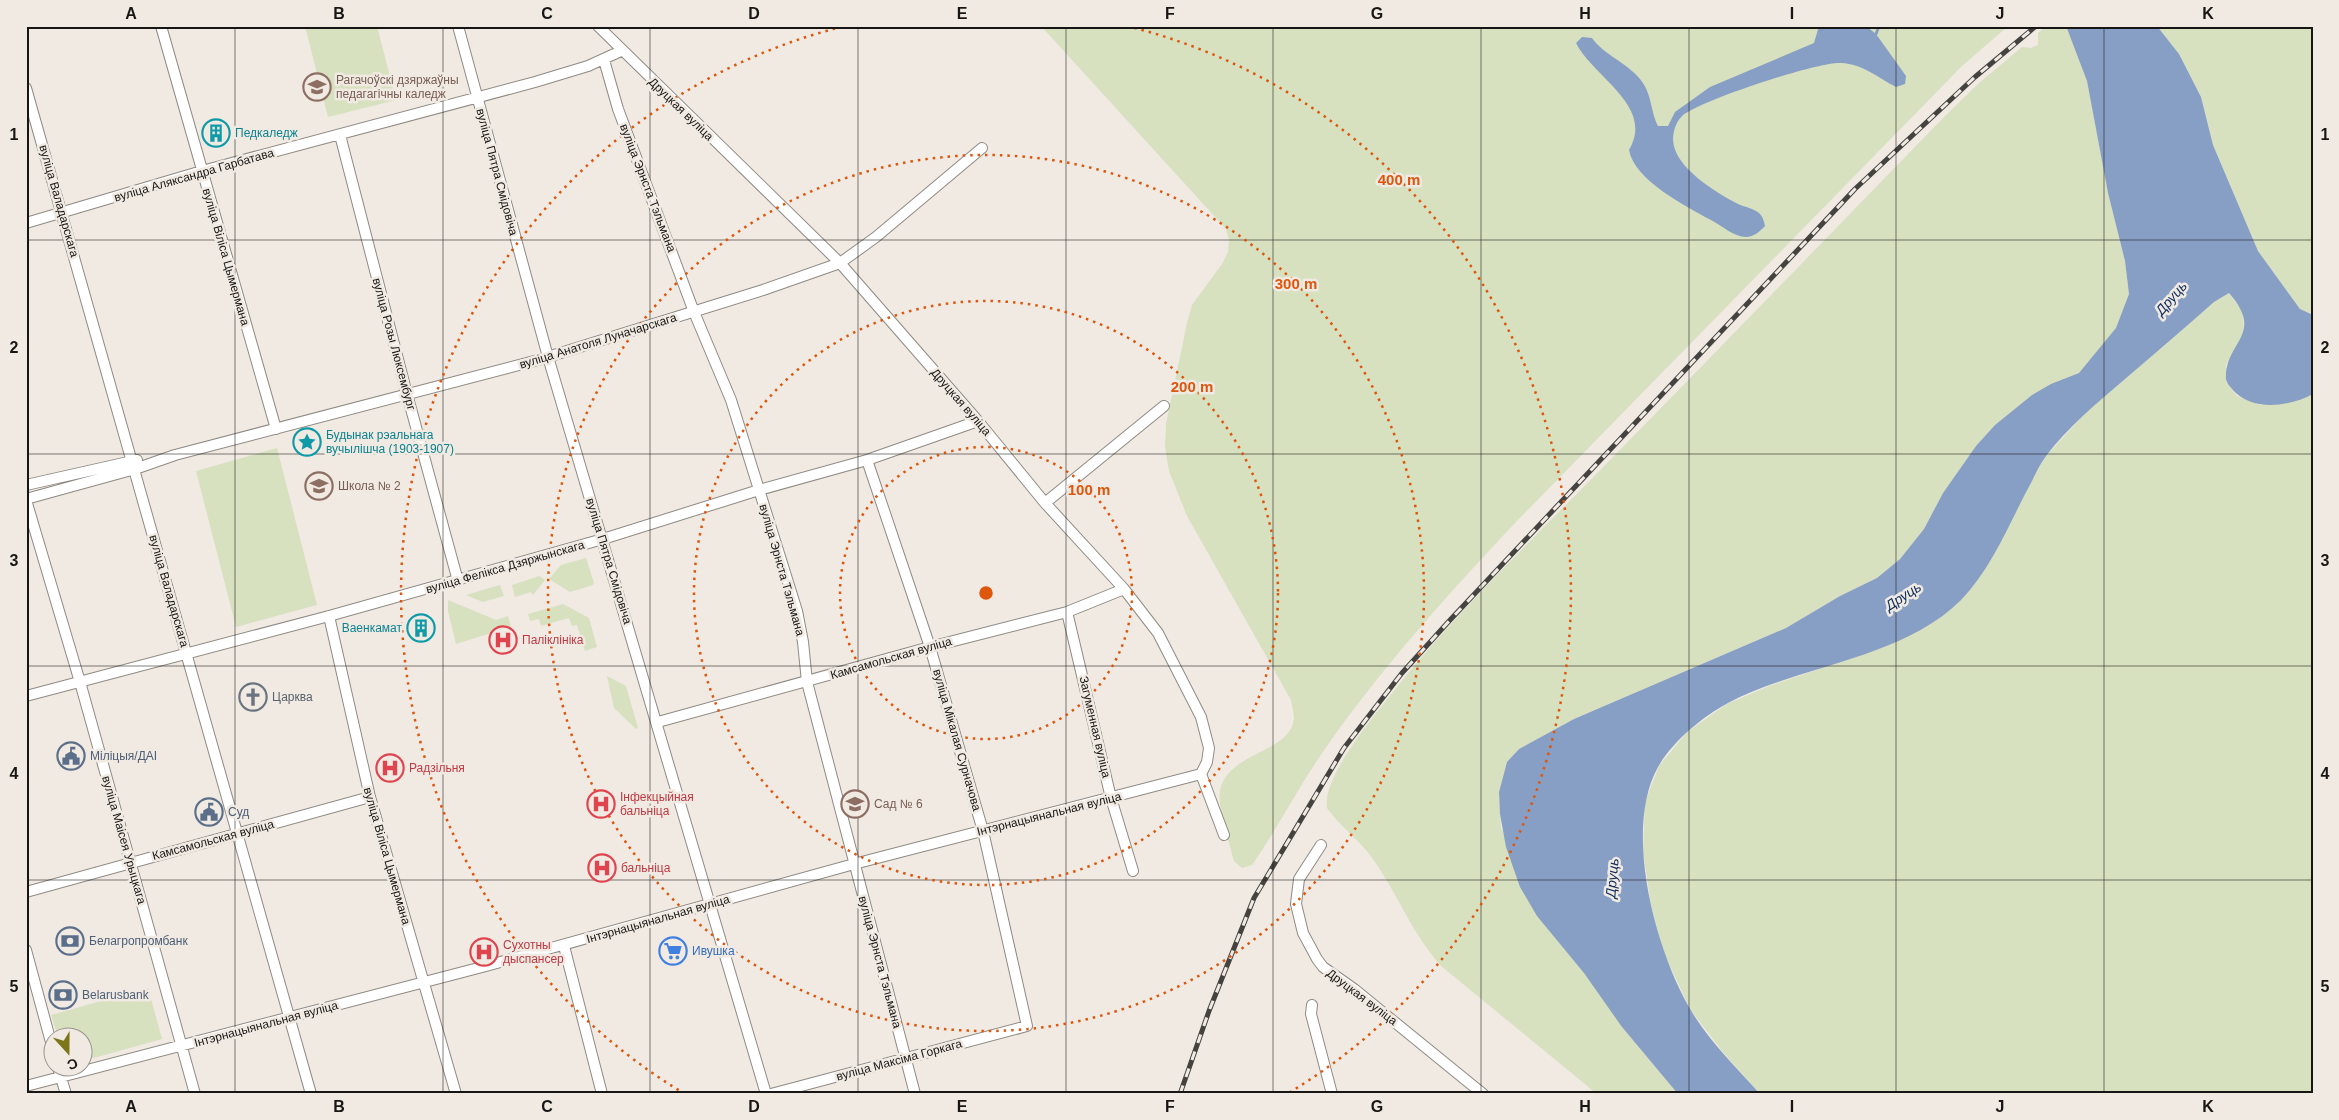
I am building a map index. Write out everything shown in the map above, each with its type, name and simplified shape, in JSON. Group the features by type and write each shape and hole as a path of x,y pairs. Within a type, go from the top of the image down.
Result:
{"street":[{"name":"вуліца Віліса Цымермана","path":"161,26 276,429"},
{"name":"вуліца Пятра Смідовіча","path":"458,26 476,98 548,357 658,722 766,1094"},
{"name":"Друцкая вуліца","path":"598,26 621,51 840,263 978,421 1046,503 1124,589 1158,633 1201,717 1209,748 1207,762 1201,774"},
{"name":"вуліца Аляксандра Гарбатава","path":"26,223 202,171 572,71 604,60 621,51"},
{"name":"вуліца Эрнста Тэльмана","path":"604,60 618,109 694,312 731,400 796,611 803,642 806,682 915,1094"},
{"name":"вуліца Валадарскага","path":"26,88 63,212 236,834 311,1094"},
{"name":"вуліца Розы Люксембург","path":"340,135 458,581"},
{"name":"вуліца Анатоля Луначарскага","path":"26,485 133,465 175,455 548,357 694,312 840,263 876,237 982,148"},
{"path":"1046,503 1164,406"},
{"name":"вуліца Фелікса Дзяржынскага","path":"26,696 458,581 603,539 759,490 867,460 978,421"},
{"name":"вуліца Мікалая Сурначова","path":"867,460 930,647 983,831 1027,1026"},
{"name":"вуліца Анатоля Луначарскага","path":"26,499 133,465"},
{"name":"вуліца Маісея Урыцкага","path":"26,499 80,682 194,1094"},
{"name":"Камсамольская вуліца","path":"658,722 930,647 1067,612 1124,589"},
{"name":"Загуменная вуліца","path":"1067,612 1111,798 1132,871"},
{"name":"вуліца Віліса Цымермана","path":"329,616 370,797 456,1094"},
{"path":"1201,774 1224,835"},
{"name":"Інтэрнацыянальная вуліца","path":"92,1065 182,1046 564,946 854,864 1201,774"},
{"name":"Камсамольская вуліца","path":"26,892 370,797"},
{"name":"Друцкая вуліца","path":"1322,845 1299,879 1296,904 1303,933 1317,959 1323,967 1354,988 1483,1094"},
{"path":"564,946 602,1094"},
{"path":"26,950 47,1028"},
{"path":"1312,1005 1311,1014 1332,1094"},
{"name":"вуліца Максіма Горкага","path":"771,1094 1027,1026"},
{"name":"Інтэрнацыянальная вуліца","path":"26,1086 45,1078"},
{"path":"62,1078 66,1094"}],"green space":[{"path":"305,26 377,26 396,100 328,117"},
{"path":"1041,26 2007,27 1962,66 1516,522 1466,576 1417,631 1348,716 1317,760 1252,865 1242,868 1234,861 1222,814 1220,790 1226,777 1235,767 1282,739 1290,730 1294,719 1293,709 1291,700 1187,516 1169,471 1165,447 1166,424 1192,305 1222,264 1228,252 1229,240 1226,229"},
{"path":"2047,26 2066,26 2087,81 2108,193 2125,261 2129,294 2117,328 2079,373 2032,395 1995,425 1976,446 1943,493 1924,529 1900,559 1877,578 1840,596 1786,628 1574,719 1519,749 1507,762 1499,792 1501,828 1563,945 1603,997 1622,1027 1678,1094 1597,1094 1441,966 1413,927 1373,859 1327,808 1328,795 1333,780 1351,747 1374,716 1471,602 1945,116 1979,83 2022,47 2031,48 2038,45 2038,33"},
{"path":"2157,26 2313,26 2313,315 2300,309 2258,251 2213,145 2201,97 2179,54"},
{"path":"2229,293 2243,312 2244,335 2226,365 2226,382 2237,396 2261,405 2313,394 2313,1094 1760,1094 1722,1051 1690,1009 1663,951 1651,905 1643,851 1645,802 1659,766 1687,732 1727,704 1769,686 1890,645 2020,502 2045,457 2090,408 2214,302"},
{"path":"277,448 317,605 236,627 196,471"},
{"path":"586,558 593,585 570,592 549,579 561,565"},
{"path":"539,576 545,580 533,595 531,592 515,597 512,585"},
{"path":"500,585 504,596 483,602 466,595"},
{"path":"448,600 496,620 508,616 511,627 456,644 448,611"},
{"path":"563,604 589,618 597,647 585,651 577,625 572,626 569,618 541,626 539,619 530,621 528,614"},
{"path":"607,676 626,686 638,728 636,729 614,708"},
{"path":"148,988 162,1039 92,1058 92,1028 55,1028 51,1015"}],"water":[{"path":"1819,26 1866,26 1876,34 1906,76 1905,84 1896,87 1856,66 1841,63 1829,64 1760,83 1711,101 1682,116 1675,127 1673,140 1675,150 1680,160 1688,169 1718,193 1759,213 1765,226 1759,232 1749,237 1732,233 1676,200 1651,182 1641,172 1633,161 1629,150 1635,134 1634,120 1628,106 1576,43 1582,37 1592,38 1602,49 1635,73 1647,90 1658,126 1668,126 1675,112 1710,87 1814,43"},
{"name":"Друць","path":"2066,26 2157,26 2179,54 2201,97 2213,145 2258,251 2300,309 2313,315 2313,394 2293,402 2271,405 2249,401 2232,389 2226,379 2227,366 2241,338 2244,329 2244,319 2239,307 2229,293 2214,302 2094,406 2055,445 2042,462 1992,558 1982,573 1961,600 1937,620 1910,636 1880,648 1756,690 1708,715 1680,739 1658,767 1648,793 1643,822 1643,855 1655,921 1676,982 1696,1019 1760,1094 1678,1094 1622,1027 1584,973 1537,916 1520,887 1506,847 1500,814 1499,792 1507,762 1519,749 1574,719 1786,628 1840,596 1877,578 1900,559 1924,529 1943,493 1976,446 1995,425 2032,395 2051,384 2079,373 2116,328 2129,294 2125,261 2108,193 2087,81"}],"pier":[{"path":"2027,26 2035,26 2039,31 2020,48 2012,39"}],"waterway":[{"path":"1876,34 1879,26"}],"railway":[{"path":"1180,1094 1209,1011 1254,898 1344,748 1402,673 1855,189 1975,77 2036,26"}],"place":[{"name":"Рагачоўскі дзяржаўны педагагічны каледж","path":"317,87"},
{"name":"Педкаледж","path":"216,133"},
{"name":"Будынак рэальнага вучылішча (1903-1907)","path":"307,442"},
{"name":"Школа № 2","path":"319,486"},
{"name":"Ваенкамат","path":"421,628"},
{"name":"Паліклініка","path":"503,640"},
{"name":"Царква","path":"253,697"},
{"name":"Міліцыя/ДАІ","path":"71,756"},
{"name":"Радзільня","path":"390,768"},
{"name":"Інфекцыйная бальніца","path":"601,804"},
{"name":"Сад № 6","path":"855,804"},
{"name":"Суд","path":"209,812"},
{"name":"бальніца","path":"602,868"},
{"name":"Белагропромбанк","path":"70,941"},
{"name":"Ивушка","path":"673,951"},
{"name":"Сухотны дыспансер","path":"484,952"},
{"name":"Belarusbank","path":"63,995"}]}
